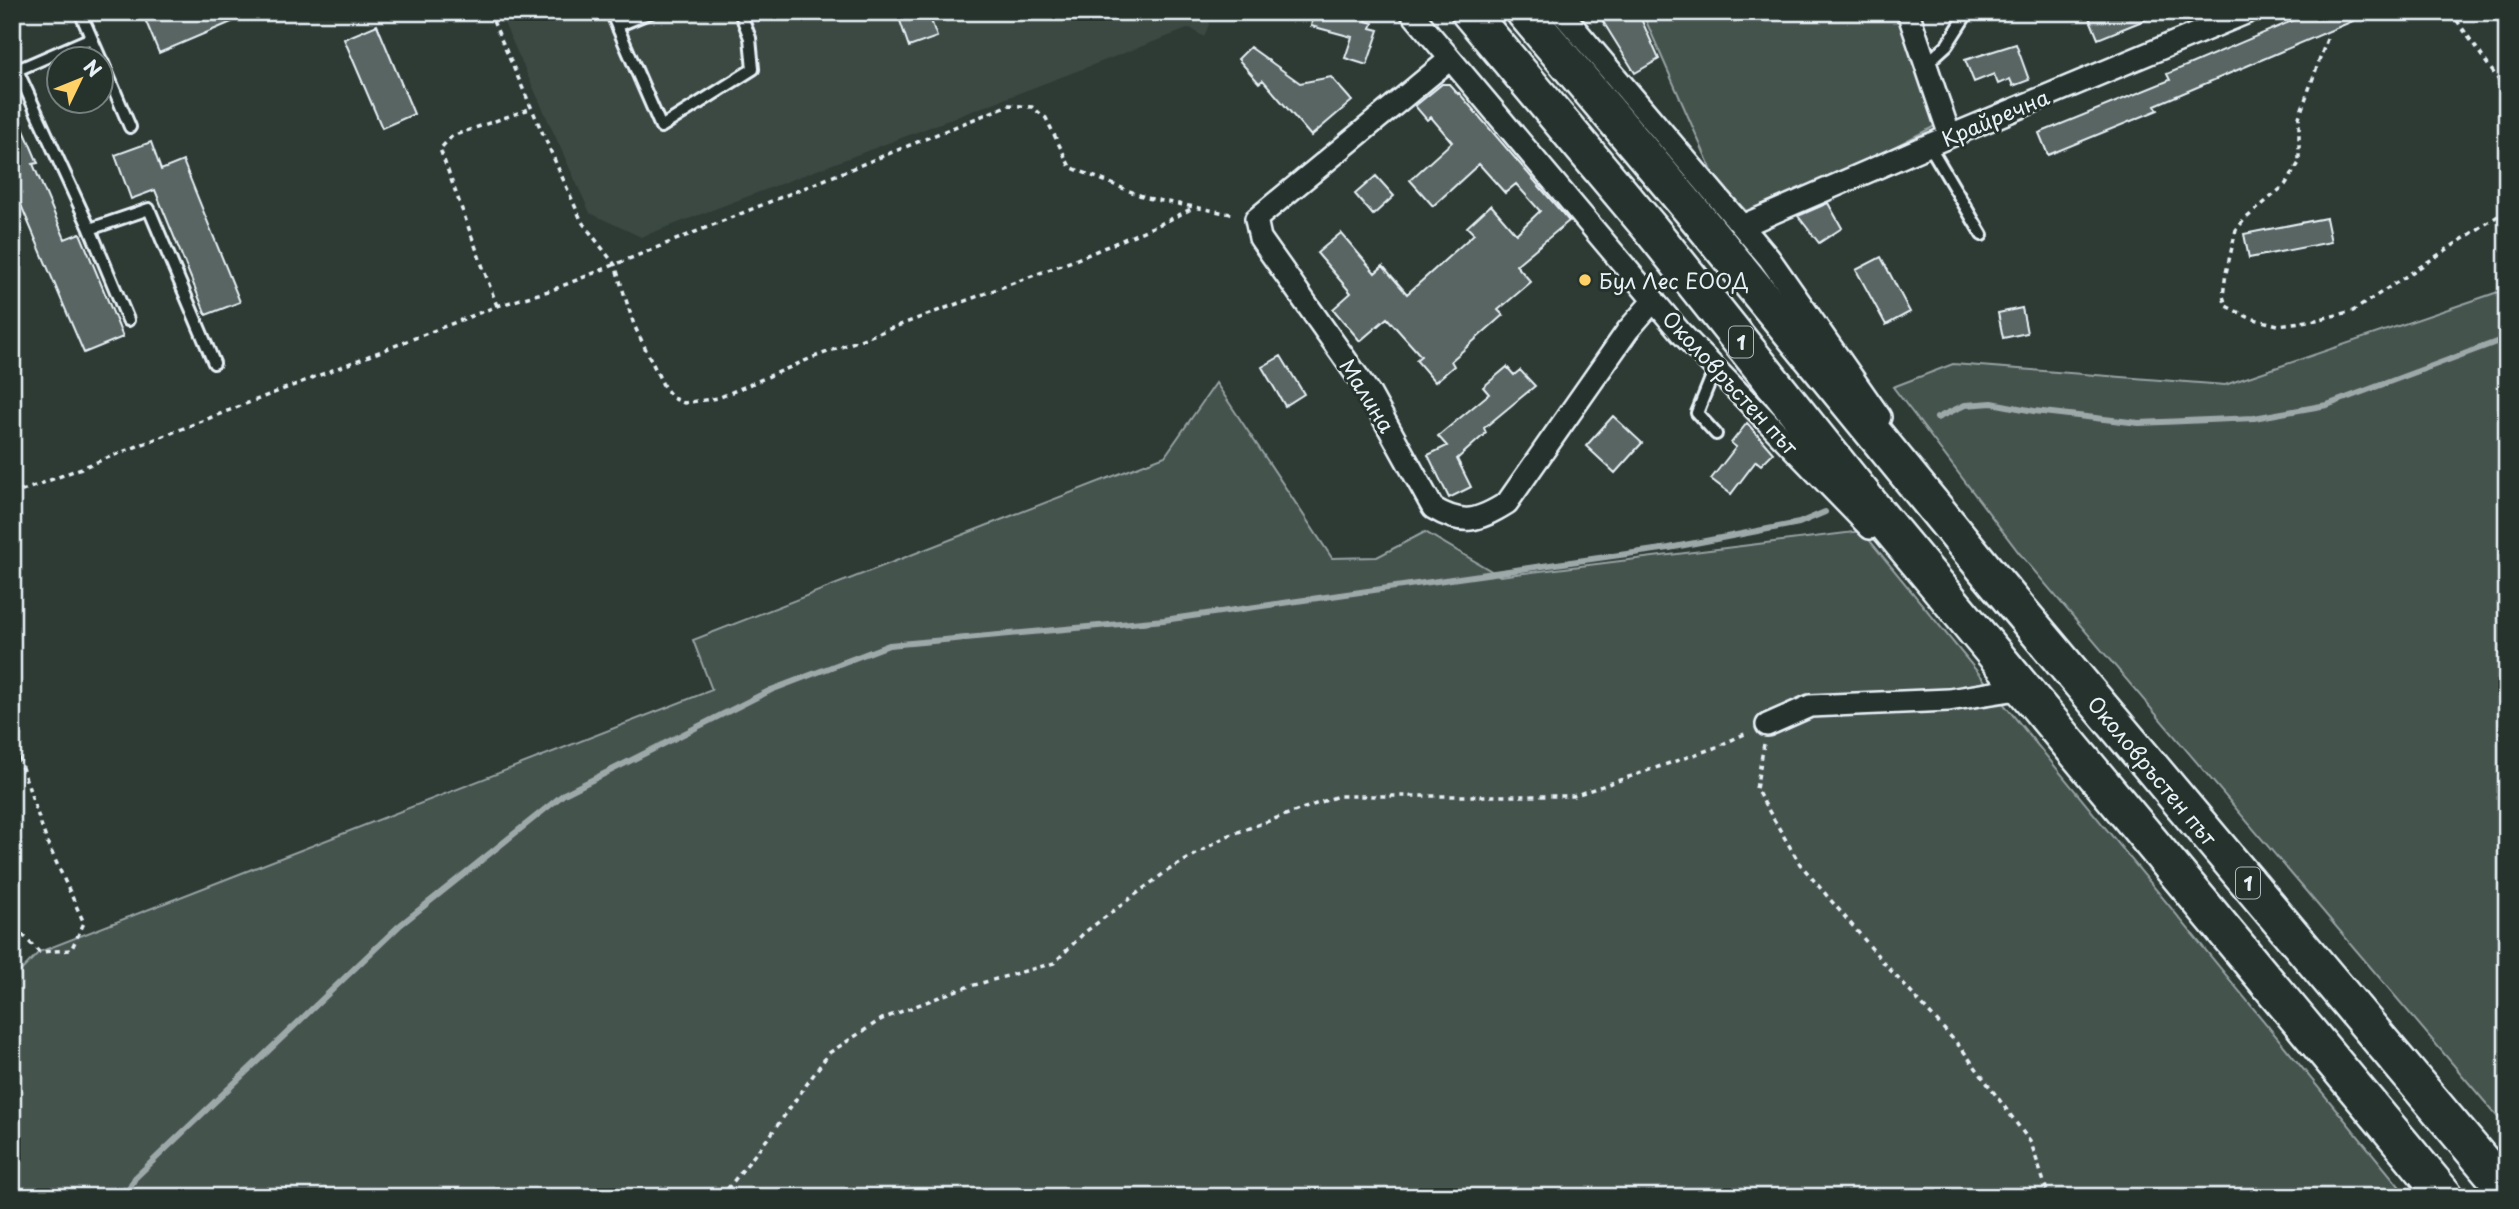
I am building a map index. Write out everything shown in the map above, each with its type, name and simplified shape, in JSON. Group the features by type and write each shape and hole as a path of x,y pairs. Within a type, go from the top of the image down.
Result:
{"highway":[{"name":"Околовръстен път","path":"1469,12 1650,228 1874,509 2446,1197"},
{"name":"Околовръстен път","path":"1524,12 1692,211 1989,574 2507,1191"}],"street":[{"name":"Околовръстен път","path":"1411,12 1681,333 2018,681"},
{"name":"Околовръстен път","path":"1561,12 1769,258 1989,574"},
{"path":"1908,12 1950,136"},
{"name":"Крайречна","path":"1742,226 2249,12"},
{"path":"1256,219 1450,59"},
{"name":"Малина","path":"1256,219 1259,238 1370,394 1433,508 1448,517 1466,520 1484,517 1507,503 1628,330 1654,300"},
{"path":"1767,725 1810,706 1949,699 2018,681"}],"lane":[{"path":"80,12 95,46"},
{"path":"611,12 661,127 753,69 750,38 740,12"},
{"path":"617,26 651,12"},
{"path":"1926,64 1947,46 1968,12"},
{"path":"91,38 15,65 90,229 128,320"},
{"path":"116,95 130,127"},
{"path":"1929,145 1982,235"},
{"path":"90,229 149,209 214,363"},
{"path":"1712,365 1714,370 1697,414 1716,433"}],"path":[{"path":"489,12 582,222 615,265 634,325 664,387 673,398 684,404 718,398 814,357 1075,260 1194,207"},
{"path":"2451,12 2507,92"},
{"path":"2327,40 2299,117 2299,163 2285,185 2236,230 2225,273 2223,296 2226,306 2250,318 2278,325 2353,311 2507,210"},
{"path":"12,495 497,306 552,290 1009,105 1031,107 1046,118 1070,167 1147,198 1256,219"},
{"path":"497,306 440,149 452,136 532,108"},
{"path":"721,1197 772,1133 829,1053 882,1019 960,989 1054,963 1085,932 1167,871 1227,836 1338,796 1573,796 1714,748 1767,725"},
{"path":"1767,725 1756,789 1800,864 1962,1049 2031,1143 2049,1197"},
{"path":"12,738 47,842 84,923 71,950 39,952 21,933 12,895"}],"shaded area":[{"path":"499,12 1214,12 1204,37 1190,28 641,237 590,213"},
{"path":"1642,12 1900,12 1937,116 1935,126 1754,219 1716,180"},
{"path":"2507,289 2507,1128 2020,554 1893,387 1953,364 2225,385"},
{"path":"1216,383 1332,558 1377,557 1425,532 1500,576 1862,531 2408,1197 12,1197 12,980 39,952 712,690 693,640 1165,456"}],"building":[{"path":"142,12 255,12 159,53"},
{"path":"897,12 928,12 937,37 909,47"},
{"path":"1314,12 1352,12 1367,17 1366,21 1373,23 1371,28 1379,30 1367,65 1345,58 1352,37 1311,26"},
{"path":"1597,12 1638,12 1659,59 1635,73"},
{"path":"2087,12 2162,12 2162,13 2098,39"},
{"path":"2313,12 2374,12 2155,105 2158,110 2048,155 2039,133 2170,80 2167,74"},
{"path":"377,25 414,114 382,128 344,39"},
{"path":"2016,44 2029,80 2013,86 2010,79 1998,84 1994,74 1974,82 1965,60"},
{"path":"1250,47 1300,83 1331,77 1352,101 1311,136 1263,80 1259,83 1238,59"},
{"path":"1442,84 1449,84 1459,93 1569,221 1516,265 1531,282 1498,310 1503,315 1451,361 1454,366 1435,382 1416,360 1421,356 1387,318 1360,341 1333,309 1351,293 1317,253 1341,233 1375,273 1383,266 1407,294 1474,234 1467,227 1491,205 1516,234 1540,211 1516,184 1505,193 1479,164 1433,206 1410,180 1452,142 1431,117 1427,120 1415,106"},
{"path":"12,102 38,163 33,164 65,239 80,233 123,337 84,353 12,184"},
{"path":"151,142 161,170 183,161 240,302 206,315 155,190 131,199 115,155"},
{"path":"1376,176 1394,196 1373,215 1355,194"},
{"path":"1828,203 1842,228 1819,243 1798,216"},
{"path":"2326,218 2331,242 2249,258 2244,234"},
{"path":"1881,257 1910,312 1886,325 1856,270"},
{"path":"2022,308 2027,333 2003,338 1998,313"},
{"path":"1281,356 1304,394 1285,406 1262,367"},
{"path":"1507,367 1514,375 1520,370 1535,386 1484,428 1486,433 1457,459 1471,487 1449,498 1428,455 1447,446 1438,436 1489,394 1483,387"},
{"path":"1613,416 1642,443 1615,473 1586,446"},
{"path":"1747,423 1773,453 1761,465 1756,461 1731,494 1711,479 1736,447 1731,443"}],"waterway":[{"path":"1937,418 1965,405 1992,403 2034,411 2139,423 2254,418 2327,405 2507,338"},
{"path":"125,1197 135,1178 399,926 564,794 771,690 889,645 1164,620 1669,548 1799,523 1825,512"}],"place":[{"name":"Бул Лес ЕООД","path":"1585,280"}]}
